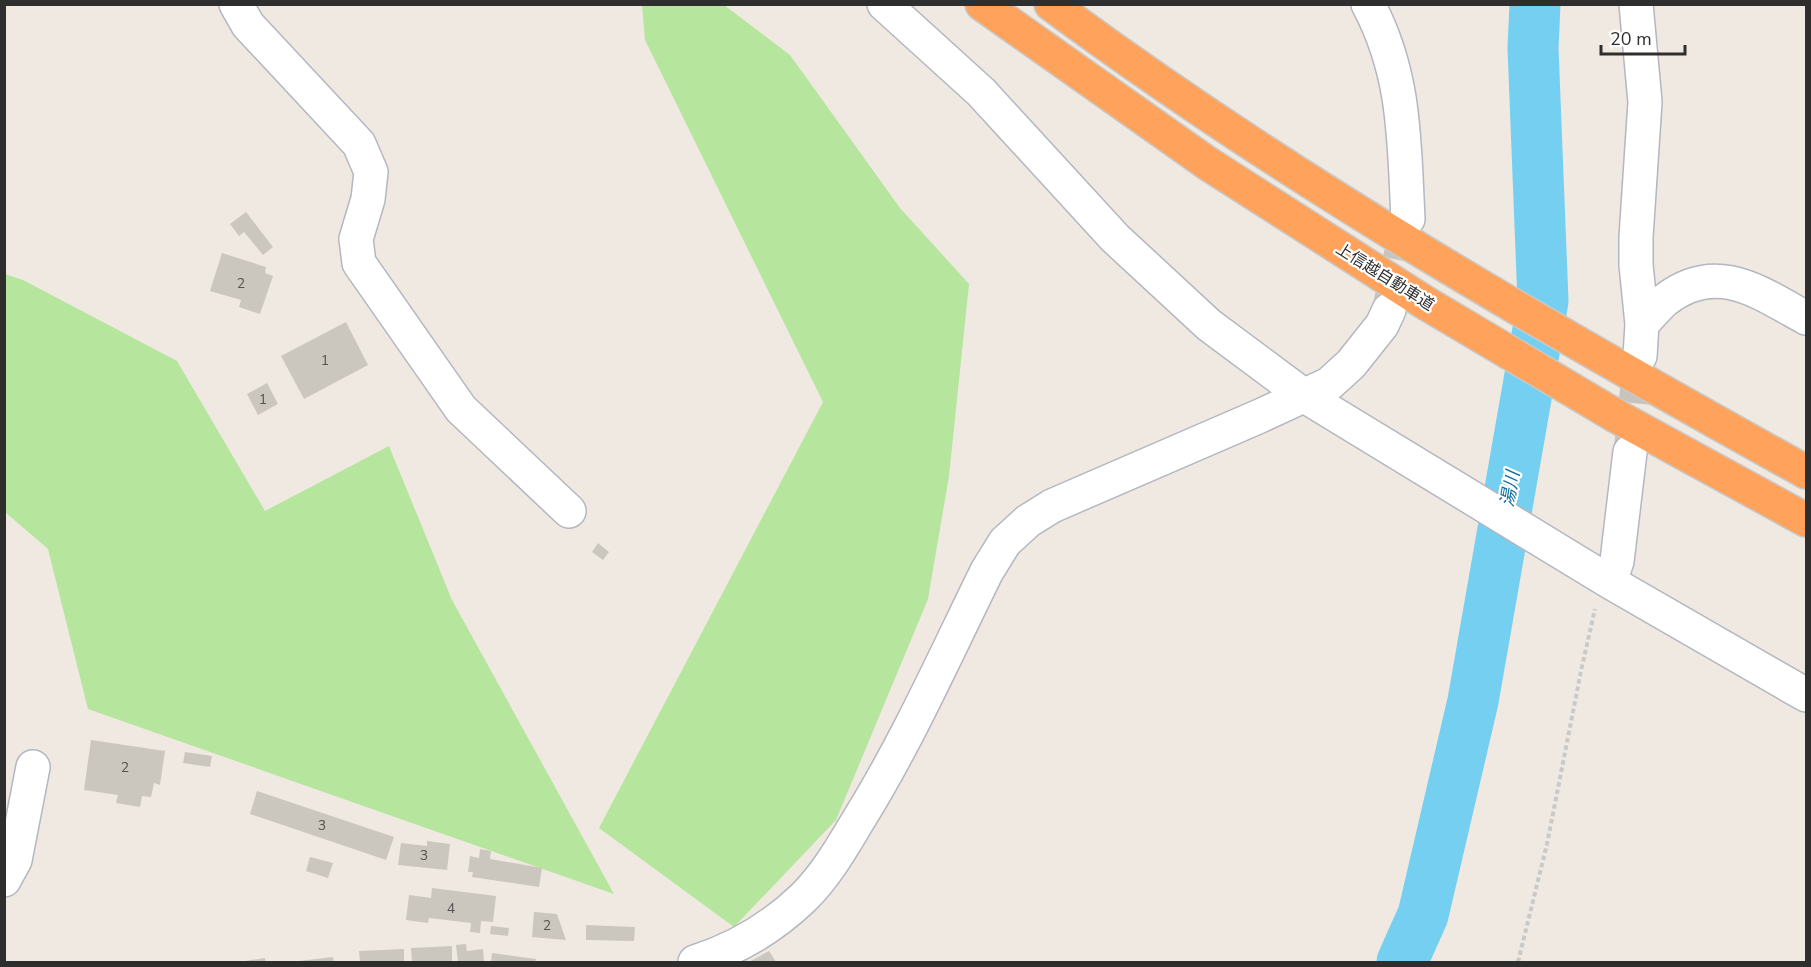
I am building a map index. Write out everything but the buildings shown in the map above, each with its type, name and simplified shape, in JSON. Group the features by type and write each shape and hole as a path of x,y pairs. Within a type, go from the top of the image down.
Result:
{"highway":[{"name":"上信越自動車道","path":"982,4 1207,163 1424,302 1616,416 1806,520"},
{"path":"1051,4 1227,127 1422,252 1628,361 1806,472"}],"street":[{"path":"236,4 248,25 359,144 370,172 368,199 356,239 359,263 461,409 569,511"},
{"path":"884,4 981,92 1115,238 1209,325 1303,395 1600,576 1806,695"},
{"path":"1368,4 1379,25 1394,66 1398,89 1408,219"},
{"path":"1636,4 1645,102 1636,237 1636,265 1642,324"},
{"path":"1628,361 1642,324 1665,300 1689,285 1728,280 1752,288 1806,318"},
{"path":"695,963 748,941 803,897 828,870 884,779 987,571 1005,542 1028,521 1052,506 1329,384 1351,364 1382,325 1389,310"},
{"path":"1600,576 1617,561 1630,452"},
{"path":"4,880 15,860 33,766"}],"path":[{"path":"1518,963 1547,844 1593,614 1600,596 1600,576"}],"green space":[{"path":"642,5 724,5 790,55 900,208 969,284 949,476 928,599 836,820 734,927 599,828 823,402 645,40"},
{"path":"5,274 23,280 177,361 265,511 389,446 452,600 614,894 88,709 48,549 5,512"}],"waterway":[{"name":"湯川","path":"1402,962 1423,915 1473,701 1543,301 1533,48 1535,4"}],"tunnel":[{"path":"1389,308 1408,219"},
{"path":"1630,452 1640,356"}]}
